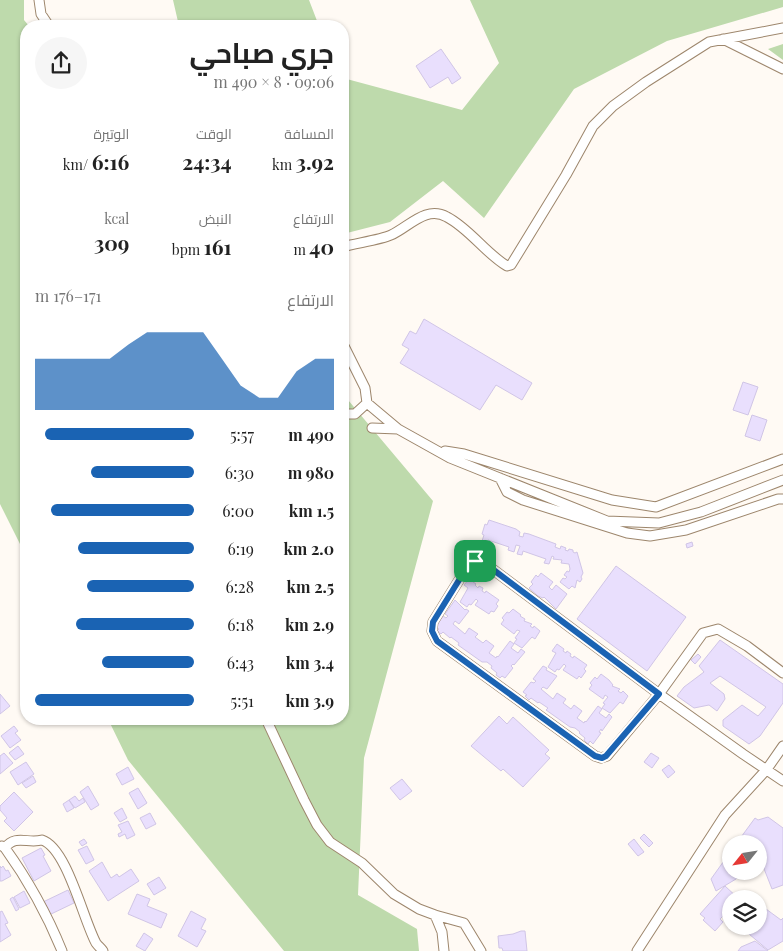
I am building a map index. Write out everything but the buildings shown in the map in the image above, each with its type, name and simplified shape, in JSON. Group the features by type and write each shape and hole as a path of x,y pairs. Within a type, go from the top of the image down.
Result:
{"street":[{"path":"39,0 40,14 44,20"},
{"path":"349,245 391,235 418,218 433,213 446,216 500,262 507,266 511,265 566,175 593,126 613,106 708,42 783,28"},
{"path":"723,39 783,69"},
{"path":"349,355 366,388 367,403 398,429 450,458 608,521 659,523 701,512 783,480"},
{"path":"349,414 355,414 367,403"},
{"path":"372,428 398,429"},
{"path":"436,450 464,454 612,500 656,507 783,459"},
{"path":"500,478 507,492 523,500 627,532 650,536 686,530 778,499 783,499"},
{"path":"783,673 747,646 718,629 703,632 659,694 606,756 602,758 595,756 437,641 432,631 433,622 469,564 475,561 483,562 659,694 783,781"},
{"path":"269,725 304,800 317,824 330,842 362,863 394,894 419,909 464,923 481,951"},
{"path":"637,951 725,815 767,769 783,746"},
{"path":"62,951 54,930 26,878 2,846 14,840 36,842 42,840 51,845 75,888 86,922 97,946 103,951"},
{"path":"435,915 442,932 444,951"}],"green space":[{"path":"0,0 24,0 24,20 20,20 20,544 0,504"},
{"path":"173,0 309,0 317,20 178,20"},
{"path":"470,0 783,0 783,7 667,41 574,89 484,218 443,181 390,222 349,232 349,80 462,110 499,63"},
{"path":"783,44 783,60 768,49"},
{"path":"349,401 433,501 364,758 358,895 417,929 419,951 284,951 128,760 111,725 349,725"}],"route":[{"path":"475,561 483,562 659,694 606,756 602,758 595,756 437,641 432,631 433,622 469,564 475,561"}]}
